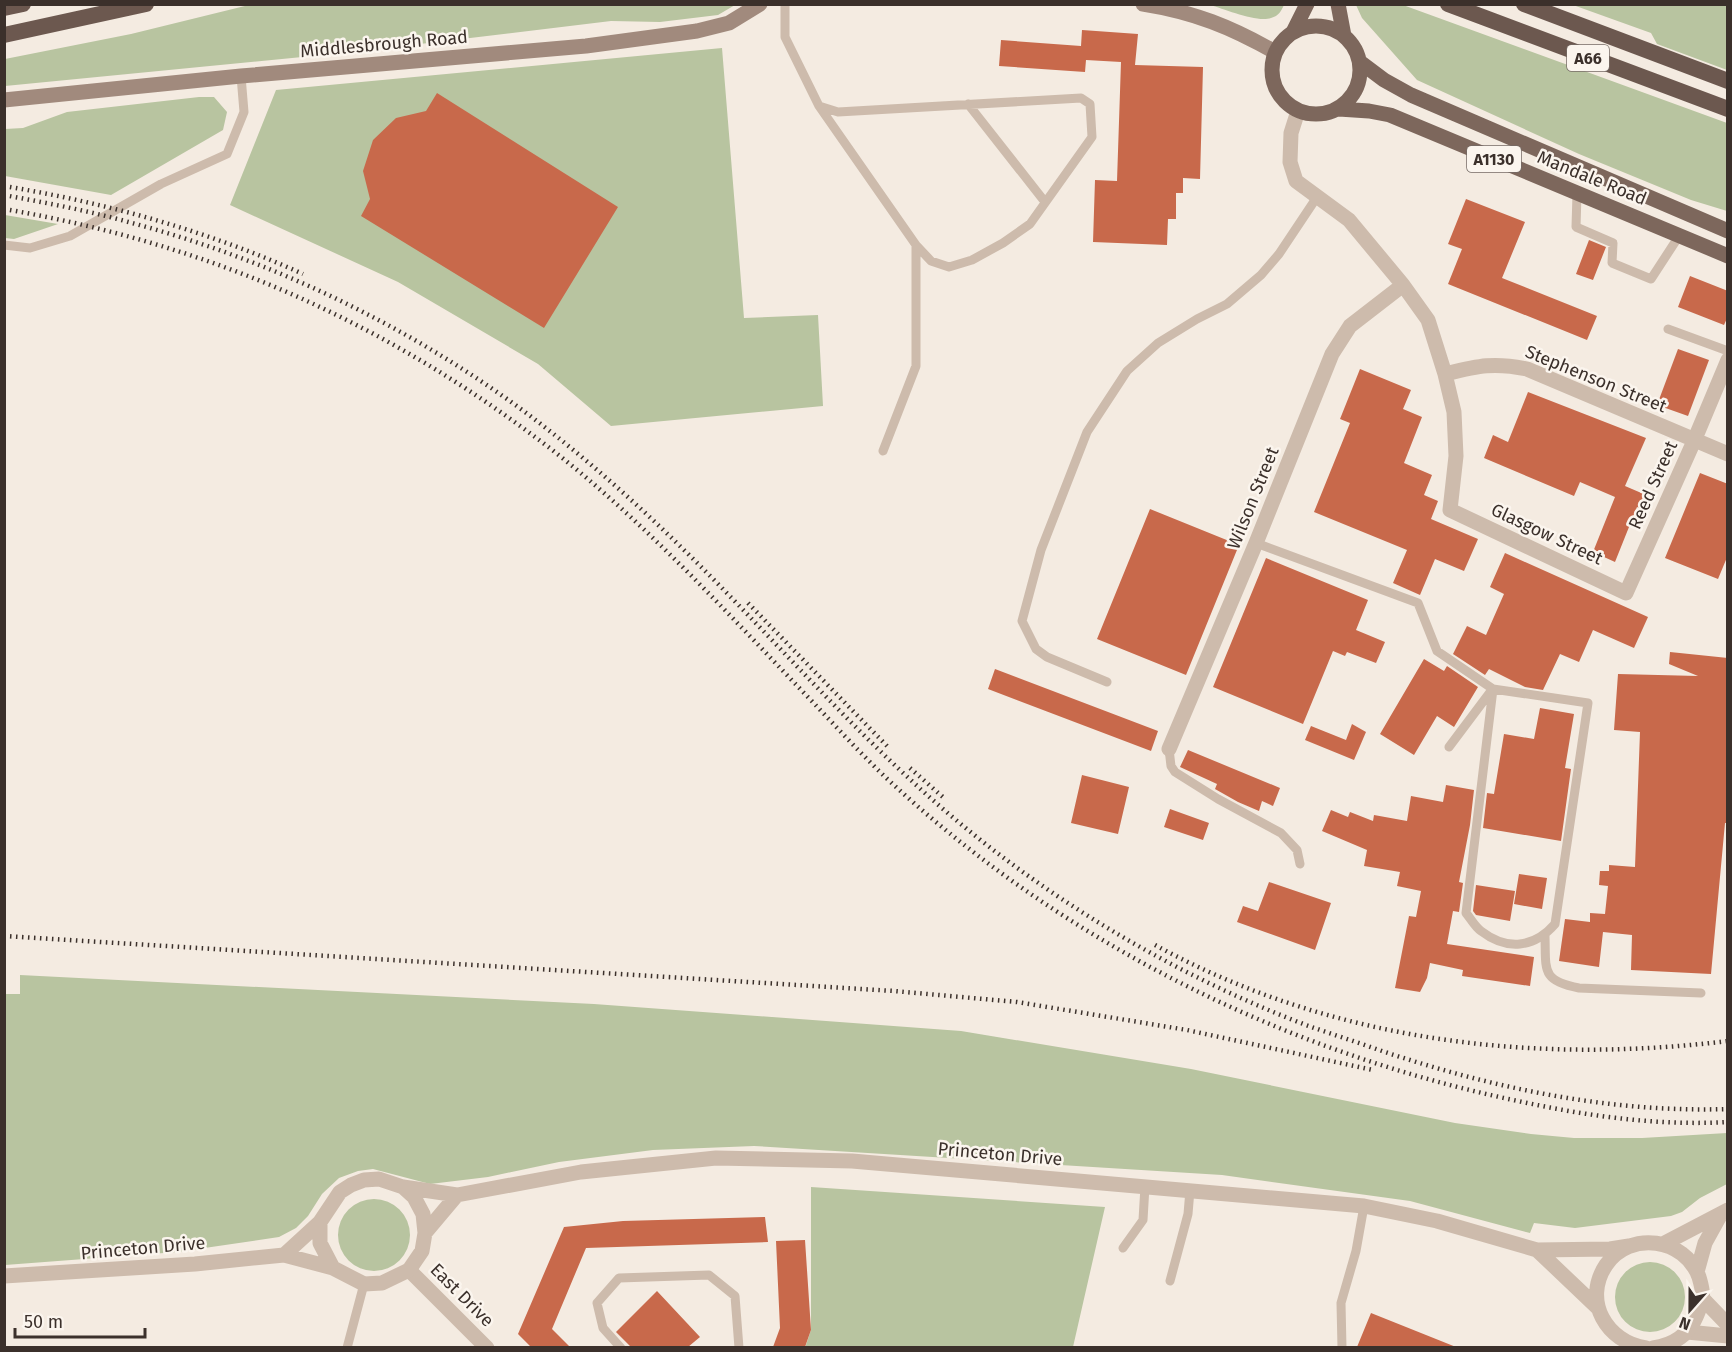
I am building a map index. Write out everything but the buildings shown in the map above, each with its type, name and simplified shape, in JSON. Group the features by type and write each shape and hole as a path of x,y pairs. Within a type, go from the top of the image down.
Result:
{"highway":[{"path":"4,8 22,4"},
{"path":"4,35 146,4"},
{"name":"A66","path":"1448,4 1728,109"},
{"name":"A66","path":"1524,4 1728,81"}],"main road":[{"name":"Middlesbrough Road","path":"4,100 241,76 586,46 697,31 729,23 760,4"},
{"path":"1143,4 1203,17 1275,52"},
{"name":"A1130","path":"1338,4 1344,36 1357,52 1360,62"},
{"path":"1293,32 1307,5"},
{"path":"1298,111 1277,93 1272,80 1275,52 1282,41 1293,32 1305,27 1319,26 1333,29 1344,36"},
{"path":"1339,109 1349,101 1357,89 1361,76 1360,62"},
{"name":"Mandale Road","path":"1360,62 1384,80 1411,95 1728,231"},
{"name":"A1130","path":"1298,111 1311,115 1325,114 1339,109"},
{"name":"Mandale Road","path":"1339,109 1390,115 1728,256"}],"street":[{"path":"1298,111 1291,133 1290,162 1296,181 1349,220 1403,285 1428,320 1445,374"},
{"name":"Wilson Street","path":"1169,749 1256,543 1332,354 1350,326 1403,285"},
{"name":"Reed Street","path":"1626,593 1728,360"},
{"name":"Stephenson Street","path":"1445,374 1479,366 1503,364 1527,369 1728,454"},
{"name":"Glasgow Street","path":"1445,374 1454,412 1456,456 1450,510 1626,593"},
{"name":"Princeton Drive","path":"403,1187 457,1195 581,1172 716,1158 852,1161 1364,1206 1437,1221 1537,1250 1610,1249 1640,1243 1663,1244"},
{"path":"284,1255 320,1222 336,1197 351,1185 364,1180 380,1179 403,1187 414,1197 423,1214 425,1233 422,1251 409,1270 382,1283 364,1284 333,1268 320,1243 320,1222"},
{"path":"425,1233 457,1195"},
{"path":"1663,1244 1724,1212"},
{"path":"1697,1272 1705,1243 1724,1212"},
{"path":"1660,1347 1680,1339 1692,1327 1702,1299 1702,1285 1688,1259 1677,1250 1663,1244"},
{"path":"1618,1347 1598,1308 1597,1293 1599,1279 1606,1265 1616,1254 1629,1246"},
{"name":"Princeton Drive","path":"1537,1250 1598,1308"},
{"name":"Princeton Drive","path":"4,1276 184,1265 284,1255 333,1268"},
{"name":"East Drive","path":"409,1270 487,1347"},
{"path":"1702,1299 1728,1325"},
{"path":"1610,1330 1621,1340 1635,1346 1646,1347"},
{"path":"1687,1332 1728,1336"}],"lane":[{"path":"785,4 785,37 819,106 916,245 932,261 949,267 972,260 1003,243 1030,224 1092,137 1090,104 1081,98 838,112 819,106"},
{"path":"4,245 30,248 70,236 161,184 227,154 244,112 241,76"},
{"path":"968,104 1046,202"},
{"path":"1577,194 1576,227 1613,243 1612,263 1636,273 1651,279 1679,236"},
{"path":"1107,682 1047,657 1036,649 1022,621 1041,550 1087,432 1126,371 1158,344 1197,319 1227,304 1261,275 1279,254 1317,197"},
{"path":"883,451 916,366 916,245"},
{"path":"1668,329 1728,351"},
{"path":"1256,543 1418,603 1437,651 1493,689 1588,703 1555,924 1545,936 1532,944 1504,944 1479,931 1466,913 1493,689"},
{"path":"1449,747 1493,689"},
{"path":"1169,749 1171,766 1175,772 1218,799 1281,833 1297,850 1300,864"},
{"path":"1545,936 1548,974 1554,981 1564,985 1579,988 1701,993"},
{"path":"1123,1248 1143,1220 1145,1186"},
{"path":"1170,1281 1188,1214 1190,1190"},
{"path":"1342,1347 1341,1303 1356,1251 1364,1206"},
{"path":"621,1347 603,1328 597,1303 619,1278 709,1275 735,1296 739,1347"},
{"path":"347,1347 364,1284"}],"green space":[{"path":"253,4 735,5 718,15 660,22 611,21 353,52 5,86 5,59 131,34"},
{"path":"1284,4 1278,15 1265,19 1210,5"},
{"path":"1356,5 1403,5 1727,123 1727,211 1691,200 1579,154 1417,80 1362,18"},
{"path":"1573,5 1727,5 1727,70 1657,44 1651,33"},
{"path":"722,48 744,318 818,315 823,406 611,426 538,364 398,282 230,205 276,90"},
{"path":"214,97 227,112 223,130 111,195 5,176 5,129 23,128 67,112"},
{"path":"5,215 58,224 14,239 5,238"},
{"path":"20,975 594,1004 961,1031 1191,1069 1455,1123 1531,1134 1574,1138 1642,1138 1727,1133 1727,1184 1700,1198 1682,1212 1671,1216 1575,1228 1534,1223 1530,1233 1410,1201 1222,1175 754,1146 653,1150 559,1162 488,1177 430,1184 373,1169 358,1171 339,1178 322,1194 308,1216 296,1228 279,1237 177,1252 5,1265 4,994 20,994"},
{"path":"811,1187 1105,1207 1073,1347 805,1348 811,1330"},
{"path":"374,1199 394,1205 404,1215 410,1235 404,1255 394,1265 374,1271 354,1265 344,1255 338,1235 344,1215 354,1205"},
{"path":"1650,1262 1663,1265 1675,1272 1682,1284 1685,1297 1682,1310 1675,1322 1663,1329 1650,1332 1637,1329 1625,1322 1618,1310 1615,1297 1618,1284 1625,1272 1637,1265"}],"railway":[{"path":"4,186 81,201 156,220 231,244 303,274"},
{"path":"4,195 116,219 185,239 289,277 389,326 484,383 568,446 644,512 710,576 854,725 957,821 1049,891 1149,952 1200,979 1306,1025 1466,1076 1509,1087 1596,1102 1640,1107 1728,1109"},
{"path":"4,209 76,223 145,241 279,288 343,318 467,389 565,460 637,523 706,590 873,765 963,844 1034,896 1109,944 1186,986 1266,1022 1348,1054 1432,1080 1518,1101 1596,1115 1675,1123 1728,1122"},
{"path":"748,603 888,747"},
{"path":"910,768 944,798"},
{"path":"4,936 894,991 1017,1002 1187,1030 1373,1070"},
{"path":"1155,945 1222,978 1291,1004 1362,1024 1434,1038 1507,1046 1580,1050 1654,1048 1728,1041"}]}
